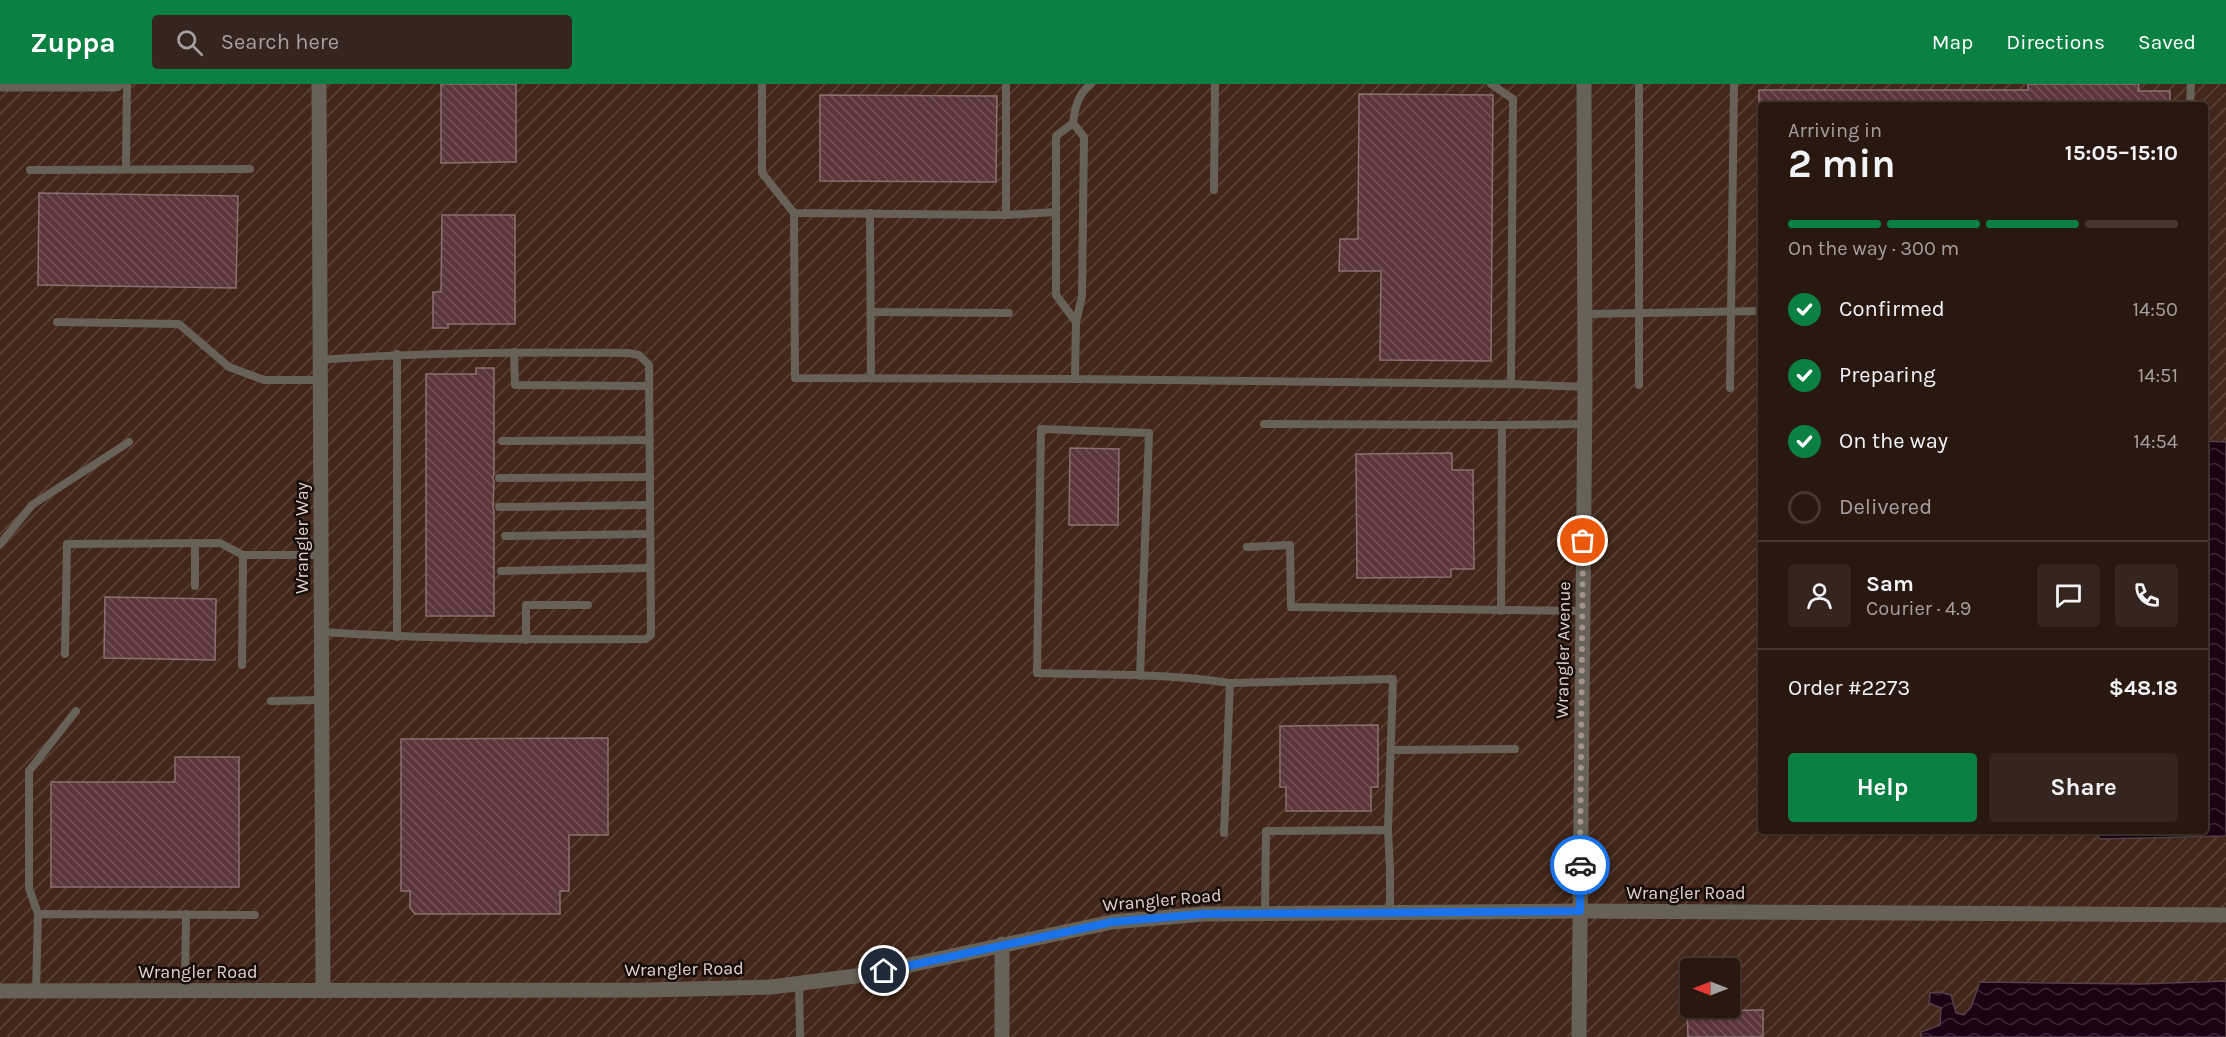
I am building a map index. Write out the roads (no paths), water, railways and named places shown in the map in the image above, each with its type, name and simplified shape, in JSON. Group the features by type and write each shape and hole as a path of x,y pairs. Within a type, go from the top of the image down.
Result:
{"street":[{"path":"0,84 116,84"},
{"name":"Wrangler Way","path":"319,84 323,991"},
{"name":"Wrangler Avenue","path":"1580,1037 1585,387 1584,84"},
{"name":"Wrangler Road","path":"0,991 647,990 772,987 863,975 1112,922 1204,914 1580,911 2226,915"},
{"path":"1002,944 1002,1037"}],"lane":[{"path":"126,169 127,84"},
{"path":"762,84 762,173 794,213 795,378 1075,379 1511,384 1585,387"},
{"path":"1006,84 1006,215"},
{"path":"1076,322 1056,295 1056,136 1073,123 1079,98 1091,84"},
{"path":"1214,190 1215,84"},
{"path":"1491,84 1513,99 1511,384"},
{"path":"1638,385 1639,84"},
{"path":"1730,388 1734,84"},
{"path":"2190,102 2191,84"},
{"path":"1073,123 1084,136 1082,296 1076,322 1075,379"},
{"path":"30,170 250,169"},
{"path":"794,213 1006,215 1056,212"},
{"path":"870,213 871,378"},
{"path":"1585,314 1758,311"},
{"path":"872,312 1009,313"},
{"path":"57,322 180,324 229,367 264,380 321,380"},
{"path":"320,360 398,354 514,352 639,355 649,365 650,440 651,635 646,639 526,640 397,637 322,632"},
{"path":"514,352 514,385 649,386"},
{"path":"397,637 398,354"},
{"path":"1264,424 1584,424"},
{"path":"1501,611 1502,425"},
{"path":"1140,676 1149,433 1041,429 1037,673 1140,676 1187,676 1230,683 1393,679 1388,830 1390,913"},
{"path":"502,441 650,440"},
{"path":"0,544 32,505 129,442"},
{"path":"499,478 650,477"},
{"path":"499,507 650,505"},
{"path":"505,536 650,534"},
{"path":"195,543 195,586"},
{"path":"65,654 67,544 220,543 243,555 321,555"},
{"path":"1246,547 1290,545 1291,607 1583,612"},
{"path":"242,665 243,555"},
{"path":"501,571 650,568"},
{"path":"526,640 526,604 588,605"},
{"path":"1224,833 1230,683"},
{"path":"271,701 322,700"},
{"path":"36,991 38,914 29,888 29,771 76,711"},
{"path":"1391,750 1515,749"},
{"path":"1265,914 1266,831 1388,830"},
{"path":"38,914 255,915"},
{"path":"185,991 186,914"},
{"path":"799,984 800,1037"}],"water":[{"path":"2208,441 2226,442 2226,836 2100,839 2097,834 2208,834"},
{"path":"2226,981 2226,1037 1921,1037 1921,1032 1940,1025 1941,1008 1929,1003 1930,993 1940,992 1951,995 1956,1013 1964,1015 1971,1007 1980,982 2140,984"}]}
